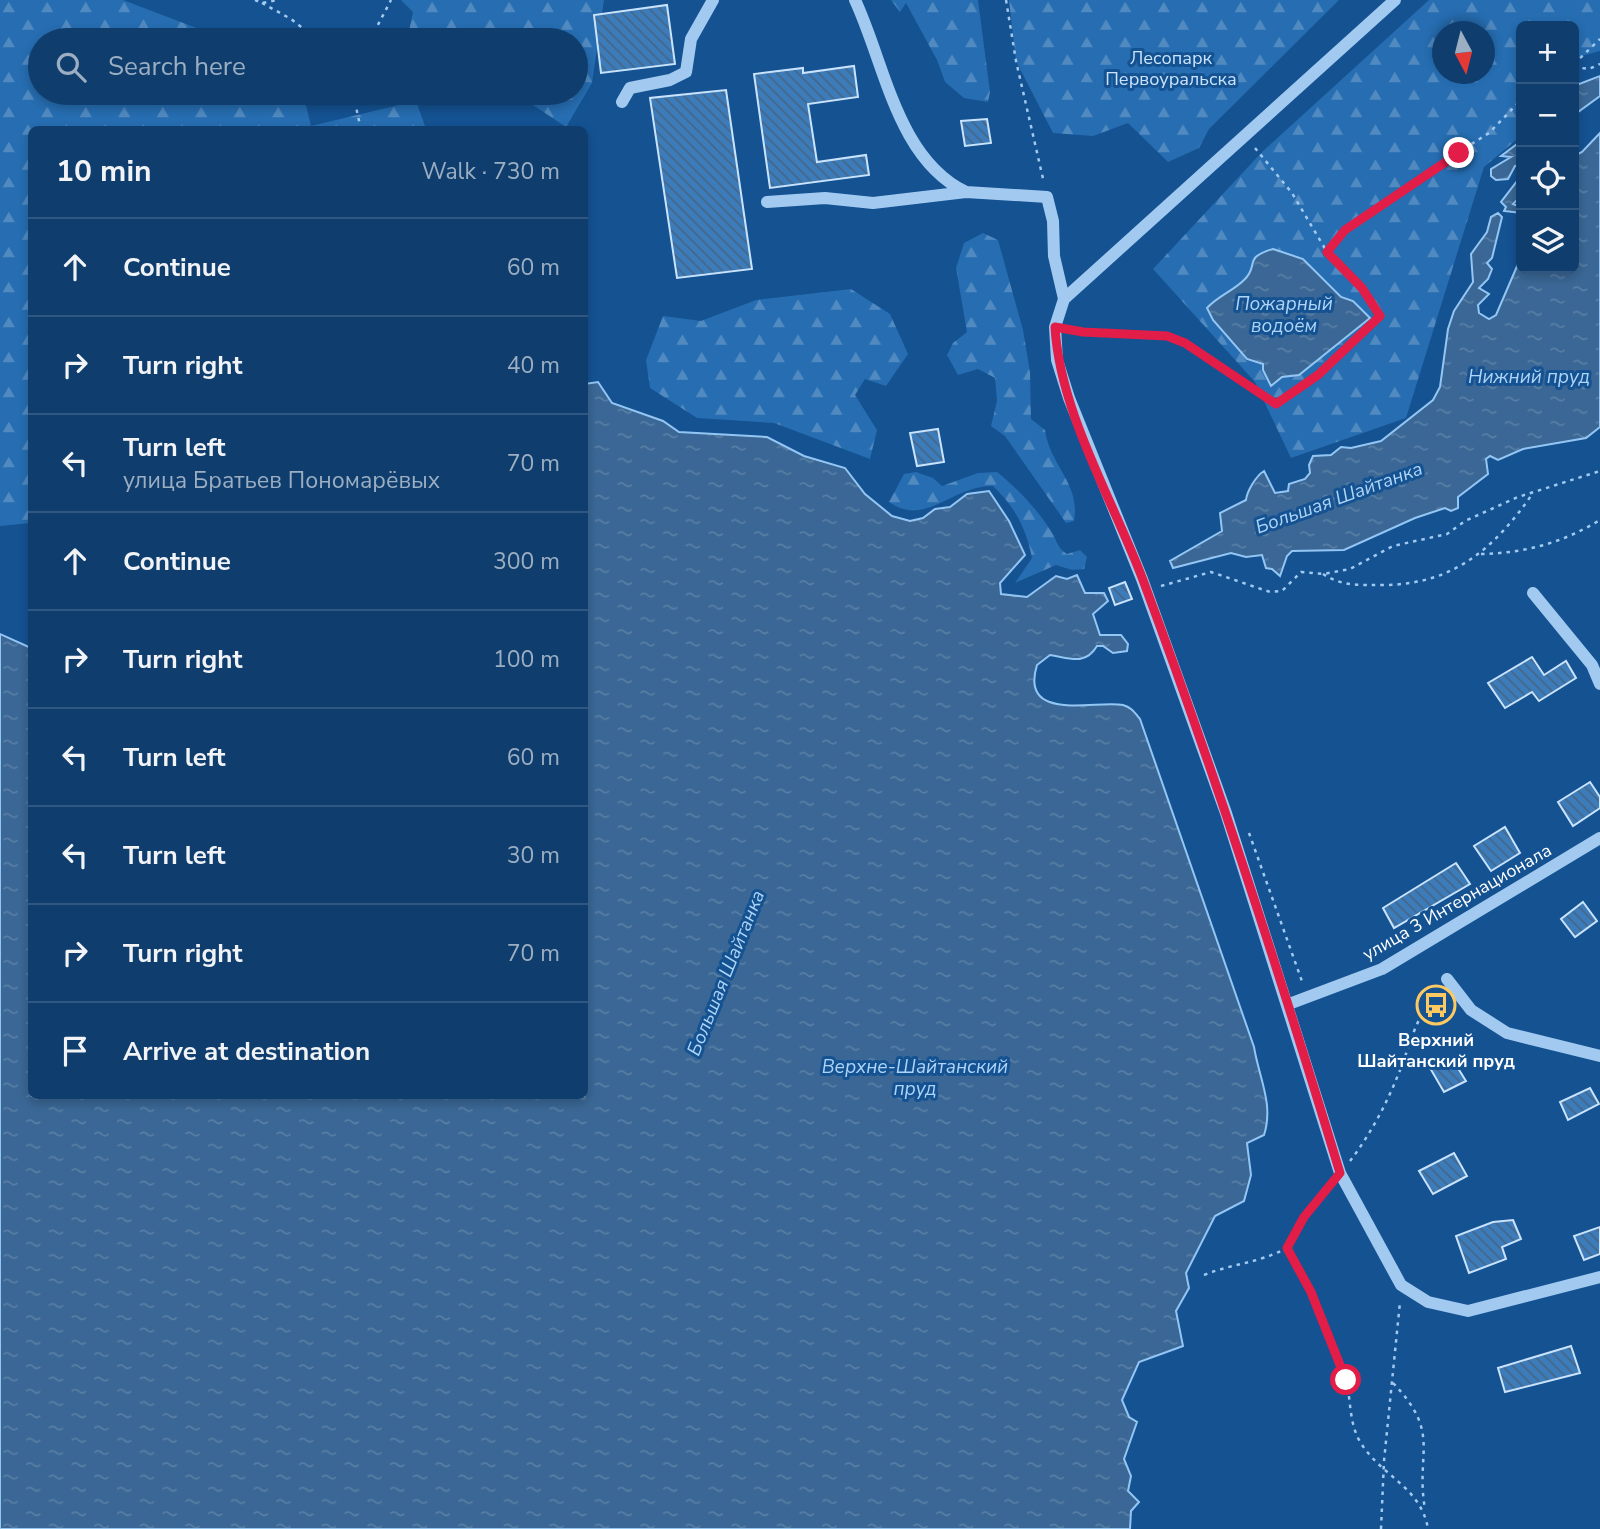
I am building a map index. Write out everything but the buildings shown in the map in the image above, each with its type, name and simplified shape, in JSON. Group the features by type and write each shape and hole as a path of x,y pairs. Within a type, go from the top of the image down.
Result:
{"street":[{"path":"622,103 630,88 670,80 686,72 691,40 713,0"},
{"path":"855,0 904,128 927,163 950,184 966,192"},
{"path":"1064,299 1395,0"},
{"path":"767,202 825,198 873,203 966,192 1047,197 1064,299 1055,327 1057,360 1069,398 1142,579 1226,813 1289,1004 1340,1173 1401,1285 1428,1302 1468,1311 1600,1277"},
{"path":"1533,593 1592,665 1600,684"},
{"name":"улица 3 Интернационала","path":"1289,1004 1382,969 1600,838"},
{"path":"1447,979 1471,1010 1507,1033 1600,1056"}],"path":[{"path":"255,0 292,19 303,28"},
{"path":"262,3 278,0"},
{"path":"376,28 391,0"},
{"path":"1006,0 1016,61 1047,197"},
{"path":"1579,60 1600,39"},
{"path":"1579,66 1589,69 1600,64"},
{"path":"356,105 360,126"},
{"path":"1327,252 1345,230 1381,208 1432,169 1489,134 1516,105"},
{"path":"1055,327 1083,332 1167,336 1185,343 1276,404 1318,375 1380,316 1362,288 1327,252 1292,193 1255,148"},
{"path":"1161,586 1211,572 1270,592 1282,591 1301,572 1322,574 1350,569 1394,546 1447,534 1465,521 1533,492 1600,471"},
{"path":"1322,574 1335,582 1356,586 1408,586 1434,578 1481,554 1501,536 1533,492"},
{"path":"1481,554 1522,551 1553,544 1600,520"},
{"path":"1204,1275 1227,1266 1250,1264 1287,1248 1304,1217 1372,1129 1398,1077 1413,1028 1425,1009"},
{"path":"1287,1248 1311,1292 1346,1380 1352,1420 1359,1439 1383,1469 1410,1489 1425,1512"},
{"path":"1381,1529 1383,1469 1401,1285"},
{"path":"1391,1382 1412,1403 1420,1419 1426,1443 1420,1484 1428,1529"}],"green space":[{"path":"0,0 123,0 196,28 28,28 28,105 306,105 311,126 28,126 28,523 0,526"},
{"path":"401,0 604,0 592,83 588,90 588,28 410,28 413,12"},
{"path":"891,0 978,0 990,92 988,102 964,98 945,82 937,60 906,3 900,12"},
{"name":"Лесопарк Первоуральска","path":"1009,0 1339,0 1209,129 1199,148 1168,162 1128,123 1093,136 1053,133 1016,61"},
{"path":"1429,0 1600,0 1600,51 1579,57 1579,21 1516,21 1516,140 1484,167 1406,418 1291,458 1255,382 1153,269 1262,152"},
{"path":"399,105 417,105 425,126 311,126"},
{"path":"533,105 579,105 564,126"},
{"path":"983,233 998,240 1023,330 1030,372 1031,419 1045,430 1048,443 1069,485 1075,508 1074,521 1066,523 1005,436 991,426 997,401 995,378 978,369 958,375 947,355 953,343 967,332 956,268 964,243"},
{"path":"851,289 890,314 908,354 886,386 865,379 855,395 877,430 870,459 774,423 697,418 650,388 646,360 663,316 701,321 756,300"},
{"path":"916,472 933,478 942,486 978,473 997,472 1033,507 1064,552 1067,554 1080,550 1087,557 1084,569 1072,570 1056,565 1015,583 1032,558 1018,519 1001,494 993,486 979,487 927,508 915,510 902,509 889,502 904,474"}],"water":[{"path":"1600,76 1600,96 1579,111 1579,84"},
{"name":"Нижний пруд","path":"1600,133 1600,427 1586,438 1523,449 1498,460 1490,456 1486,459 1488,474 1458,497 1458,508 1451,511 1445,508 1415,518 1344,550 1292,551 1287,556 1280,576 1272,569 1266,568 1262,555 1246,557 1231,553 1173,568 1170,561 1222,531 1220,513 1246,500 1252,484 1264,471 1275,493 1288,491 1289,484 1305,479 1310,473 1309,465 1313,456 1331,455 1341,447 1351,448 1381,441 1433,400 1440,387 1448,329 1454,311 1473,282 1471,254 1487,232 1491,217 1498,213 1502,217 1492,258 1487,263 1492,269 1488,279 1479,288 1489,294 1478,305 1479,313 1489,319 1496,315 1516,269 1516,273 1579,273 1579,154"},
{"path":"1516,145 1516,166 1508,179 1496,180 1491,176 1491,169 1511,157 1501,156"},
{"path":"1516,182 1516,201 1513,204 1516,205 1516,212 1504,211 1506,207 1501,202"},
{"name":"Пожарный водоём","path":"1273,249 1303,259 1341,297 1353,301 1370,318 1299,375 1282,377 1271,386 1263,364 1247,359 1213,320 1207,308 1249,275 1254,259"},
{"name":"Верхне-Шайтанский пруд","path":"598,382 612,403 663,421 679,432 767,437 804,456 845,468 865,494 892,516 910,521 923,518 935,509 950,507 967,494 989,491 1009,521 1025,555 1000,583 1001,594 1027,597 1056,576 1067,579 1077,575 1085,593 1104,593 1108,601 1093,614 1100,635 1121,635 1128,644 1127,651 1113,653 1103,646 1097,646 1082,658 1070,659 1050,655 1037,665 1034,683 1039,695 1049,702 1063,705 1123,705 1140,719 1254,1047 1267,1102 1264,1135 1247,1143 1251,1175 1244,1201 1215,1216 1186,1273 1189,1288 1176,1311 1183,1346 1139,1362 1122,1400 1129,1417 1137,1422 1124,1459 1131,1476 1128,1491 1139,1502 1131,1511 1130,1529 0,1529 0,634 28,647 28,1099 588,1099 588,383"}],"place":[{"name":"Верхний Шайтанский пруд","path":"1436,1005"}],"route":[{"path":"1346,1380 1311,1292 1287,1248 1304,1217 1340,1173 1289,1004 1226,813 1142,579 1069,398 1057,360 1055,327 1083,332 1167,336 1185,343 1218,363 1276,404 1318,375 1376,323 1380,316 1378,309 1362,288 1327,252 1345,230 1459,153"}],"water label":[{"name":"Большая Шайтанка","path":"1339,498"},
{"name":"Большая Шайтанка","path":"726,973"}]}
